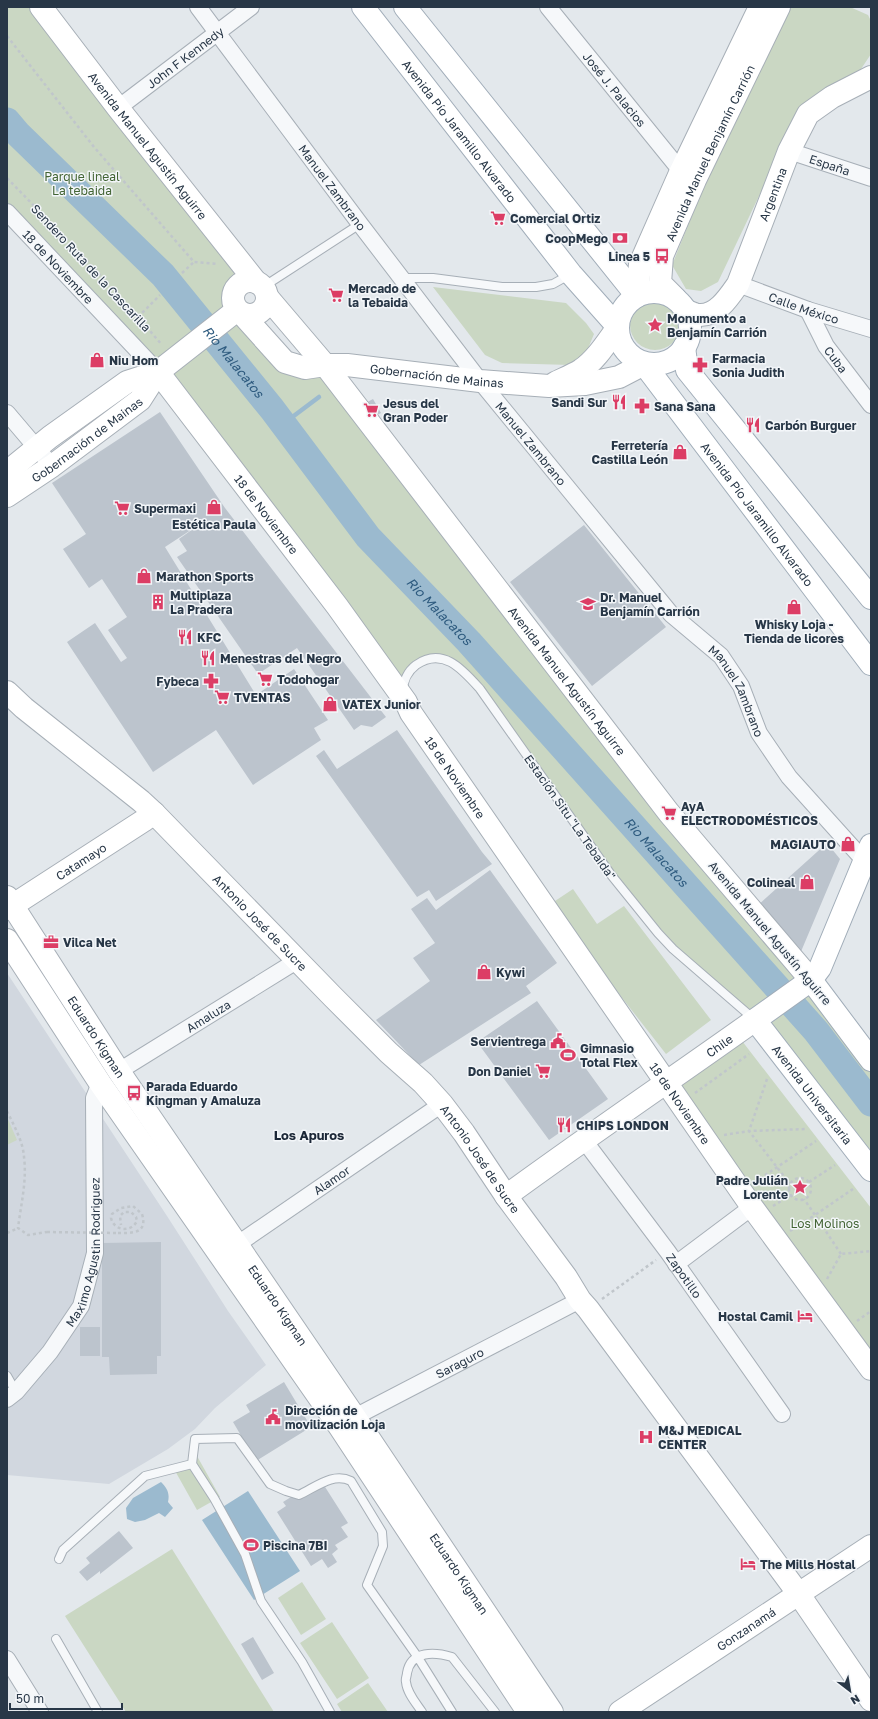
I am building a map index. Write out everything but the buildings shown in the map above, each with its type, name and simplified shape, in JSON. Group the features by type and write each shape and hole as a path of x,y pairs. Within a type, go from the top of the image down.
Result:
{"street":[{"name":"Avenida Manuel Agustín Aguirre","path":"41,7 118,108 325,365 669,813 871,1060"},
{"name":"Manuel Zambrano","path":"198,7 360,224 480,381 670,614 720,656 741,686 758,733 789,777 869,858"},
{"name":"John F Kennedy","path":"118,108 251,7"},
{"name":"Avenida Pío Jaramillo Alvarado","path":"363,7 571,274 618,328"},
{"path":"405,7 636,296"},
{"name":"José J. Palacios","path":"548,7 688,176"},
{"name":"Avenida Manuel Benjamín Carrión","path":"681,304 660,283 662,256 688,176 760,7"},
{"name":"Avenida Manuel Benjamín Carrión","path":"636,296 640,264 779,7"},
{"name":"Argentina","path":"681,304 699,315 715,310 726,301 738,284 789,151 808,114 832,97 870,77"},
{"name":"España","path":"789,151 871,178"},
{"name":"18 de Noviembre","path":"7,212 166,366 406,702 411,712 668,1082 762,1207 871,1369"},
{"path":"247,281 263,289 267,304 261,312 252,316 237,313 233,298 236,289 242,283 247,281"},
{"name":"Calle México","path":"738,284 808,310 871,329"},
{"path":"652,291 668,294 681,304 689,320 690,329 684,347 677,355 668,361 655,365 644,364 636,361 629,355 619,337 618,328 620,315 627,304 636,296 652,291"},
{"name":"Cuba","path":"808,310 826,346 871,405"},
{"name":"Gobernación de Mainas","path":"7,472 37,447 127,382 166,366 237,313 285,362 305,368 325,365 347,365 480,381 549,386 585,384 619,377 644,364"},
{"path":"549,386 580,371 588,364 618,328"},
{"path":"684,347 687,370 871,598"},
{"name":"Avenida Pío Jaramillo Alvarado","path":"644,364 871,664"},
{"name":"Gobernación de Mainas","path":"7,496 52,466 140,400 166,366"},
{"path":"7,413 52,466"},
{"name":"Antonio José de Sucre","path":"7,692 24,708 154,813 389,1053 423,1083 442,1104 464,1133 506,1196 566,1277 584,1305 798,1593 871,1700"},
{"name":"Catamayo","path":"9,903 154,813"},
{"name":"Chile","path":"506,1196 583,1139 668,1082 807,983 822,965 869,858"},
{"name":"Eduardo Kigman","path":"9,903 119,1071 228,1250"},
{"name":"Eduardo Kigman","path":"7,940 100,1083 228,1250 346,1421 552,1712"},
{"name":"Amaluza","path":"119,1071 298,960"},
{"name":"Avenida Universitaria","path":"758,1017 871,1170"},
{"path":"100,1083 119,1071"},
{"name":"Maximo Agustin Rodriguez","path":"11,1396 50,1352 81,1306 95,1253 94,1098 100,1083"},
{"name":"Alamor","path":"228,1250 442,1104"},
{"name":"Zapotillo","path":"583,1139 672,1258 782,1414"},
{"path":"672,1258 762,1207"},
{"name":"Saraguro","path":"346,1421 584,1305"},
{"name":"Eduardo Kigman","path":"346,1421 528,1712"},
{"name":"Gonzanamá","path":"620,1712 871,1546"},
{"path":"7,1659 40,1712"}],"lane":[{"path":"263,289 360,224"},
{"path":"402,278 434,278 502,287 536,287 553,284 571,274"},
{"name":"Estación Situ \"La Tebaida\"","path":"406,702 403,692 403,681 414,666 426,658 440,657 466,674 480,689 612,876 658,933 673,949 758,1017"},
{"path":"7,1376 11,1396"},
{"path":"330,1712 302,1662 261,1601 245,1554 214,1498 192,1464 196,1439 237,1438 270,1484 286,1491 299,1494 331,1479 343,1477 351,1481 382,1532 383,1546 367,1585 417,1656 452,1712"},
{"path":"59,1559 63,1550 145,1476 192,1464"},
{"path":"56,1639 98,1712"},
{"path":"422,1712 410,1695 406,1681 408,1667 417,1656 433,1653 452,1657 495,1712"}],"path":[{"path":"7,36 94,147 194,262 182,273"},
{"name":"Sendero Ruta de la Cascarilla","path":"7,178 138,317 166,366"},
{"path":"138,317 160,295"},
{"path":"691,1096 749,1054"},
{"path":"749,1131 767,1079"},
{"path":"7,1111 20,1140 24,1157 24,1190 18,1228"},
{"path":"719,1136 749,1131 807,1129"},
{"path":"749,1131 778,1166 790,1184 789,1191 791,1195 797,1199 804,1199 810,1194 811,1191 809,1182"},
{"path":"754,1182 816,1140"},
{"path":"809,1182 835,1165"},
{"path":"790,1184 800,1178 809,1182"},
{"path":"790,1232 853,1189"},
{"path":"762,1207 791,1195"},
{"path":"804,1199 841,1254"},
{"path":"18,1228 28,1235 47,1232 132,1233 139,1231 143,1224 142,1214 133,1206 121,1208 112,1214 111,1218 115,1226 119,1229 128,1229 132,1227 136,1221 136,1217 131,1212 124,1212 120,1216 121,1225"},
{"path":"7,1234 18,1228"},
{"path":"841,1254 871,1251"},
{"path":"825,1283 841,1254"},
{"path":"584,1305 672,1258"},
{"path":"854,1323 871,1311"}],"shaded area":[{"path":"7,973 228,1311 266,1365 215,1408 195,1429 168,1449 109,1484 7,1475"}],"green space":[{"name":"Parque lineal La tebaida","path":"7,7 41,7 247,281 236,289 234,303 285,362 317,367 871,1060 871,1170 755,1020 658,933 480,689 453,664 426,659 403,681 158,373 7,212"},
{"path":"791,7 850,7 868,15 871,21 871,54 859,72 829,86 800,110 718,282 701,291 686,289 672,265 713,164"},
{"path":"433,287 566,303 586,323 594,334 587,351 571,365 502,363 485,355"},
{"path":"650,300 660,300 673,307 680,320 680,330 673,343 660,350 650,350 641,346 634,339 630,330 630,320 634,311 641,304"},
{"path":"573,889 597,924 624,906 711,1020 666,1054 576,939 552,903"},
{"name":"Los Molinos","path":"739,1037 871,1208 871,1364 671,1087"},
{"path":"7,1117 17,1140 7,1145"},
{"path":"197,1456 220,1497 197,1510 174,1469"},
{"path":"172,1549 274,1712 126,1712 65,1616"},
{"path":"302,1582 326,1619 301,1635 278,1598"},
{"path":"332,1622 369,1678 337,1699 300,1643"},
{"path":"368,1683 388,1712 342,1712 337,1704"}],"water":[{"path":"161,1482 168,1491 168,1502 173,1508 165,1517 159,1513 145,1520 135,1522 127,1519 126,1508 133,1498"},
{"name":"Piscina 7BI","path":"248,1491 300,1571 254,1600 202,1520"}],"waterway":[{"name":"Rio Malacatos","path":"7,121 18,134 163,275 272,409 368,537 469,642 816,1031 871,1103"},
{"path":"283,424 319,397"}],"place":[{"name":"Comercial Ortiz","path":"498,218"},
{"name":"CoopMego","path":"620,238"},
{"name":"Linea 5","path":"662,256"},
{"name":"Mercado de la Tebaida","path":"336,295"},
{"name":"Monumento a Benjamín Carrión","path":"655,325"},
{"name":"Niu Hom","path":"97,360"},
{"name":"Farmacia Sonia Judith","path":"700,365"},
{"name":"Sandi Sur","path":"619,402"},
{"name":"Sana Sana","path":"642,406"},
{"name":"Jesus del Gran Poder","path":"371,410"},
{"name":"Carbón Burguer","path":"753,425"},
{"name":"Ferretería Castilla León","path":"680,452"},
{"name":"Estética Paula","path":"214,507"},
{"name":"Supermaxi","path":"122,508"},
{"name":"Marathon Sports","path":"144,576"},
{"name":"Multiplaza La Pradera","path":"158,602"},
{"name":"Dr. Manuel Benjamín Carrión","path":"588,604"},
{"name":"Whisky Loja - Tienda de licores","path":"794,607"},
{"name":"KFC","path":"185,637"},
{"name":"Menestras del Negro","path":"208,658"},
{"name":"Todohogar","path":"265,679"},
{"name":"Fybeca","path":"211,681"},
{"name":"TVENTAS","path":"222,697"},
{"name":"VATEX Junior","path":"330,704"},
{"name":"AyA ELECTRODOMÉSTICOS","path":"669,813"},
{"name":"MAGIAUTO","path":"848,844"},
{"name":"Colineal","path":"807,882"},
{"name":"Vilca Net","path":"51,942"},
{"name":"Kywi","path":"484,972"},
{"name":"Servientrega","path":"558,1041"},
{"name":"Gimnasio Total Flex","path":"568,1055"},
{"name":"Don Daniel","path":"543,1071"},
{"name":"Parada Eduardo Kingman y Amaluza","path":"134,1093"},
{"name":"CHIPS LONDON","path":"564,1125"},
{"name":"Padre Julián Lorente","path":"800,1187"},
{"name":"Hostal Camil","path":"805,1316"},
{"name":"Dirección de movilización Loja","path":"273,1417"},
{"name":"M&J MEDICAL CENTER","path":"646,1437"},
{"name":"Piscina 7BI","path":"251,1545"},
{"name":"The Mills Hostal","path":"748,1564"}],"district":[{"name":"Los Apuros","path":"309,1135"}]}
